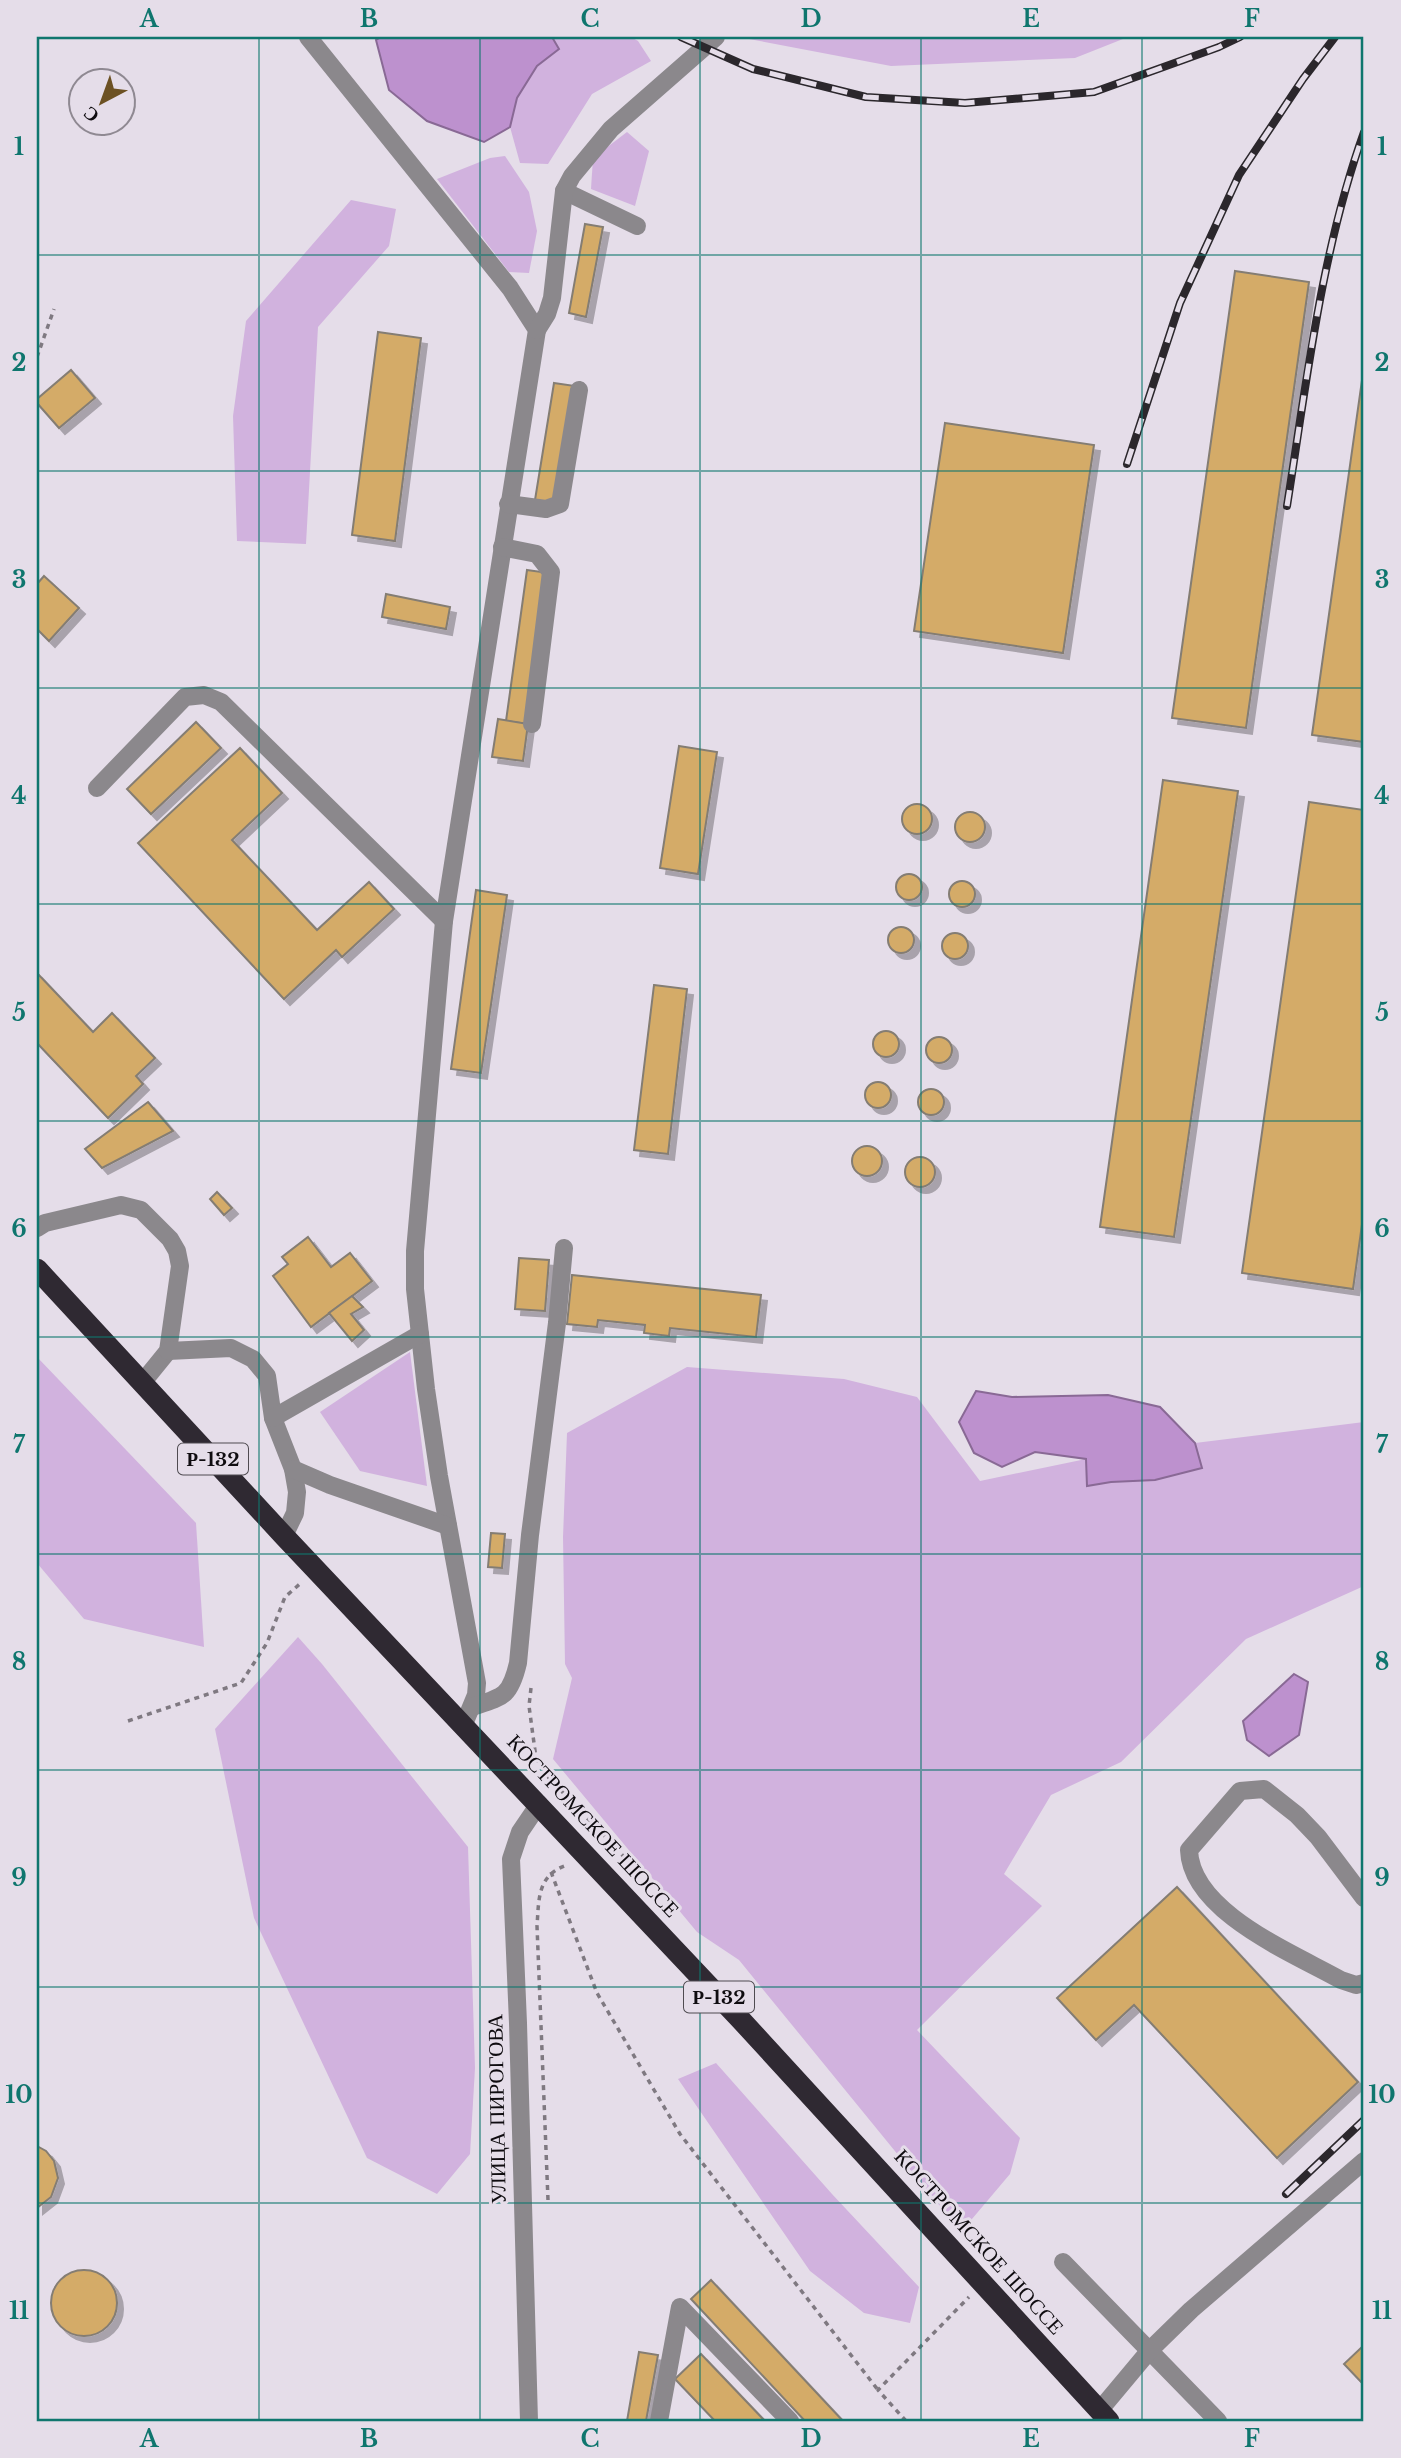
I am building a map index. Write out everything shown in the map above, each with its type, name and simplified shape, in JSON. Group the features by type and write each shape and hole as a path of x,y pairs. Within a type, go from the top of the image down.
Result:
{"highway":[{"name":"КОСТРОМСКОЕ ШОССЕ","path":"37,1269 284,1536 468,1715 540,1804 1104,2416"}],"street":[{"path":"309,37 510,288 537,330"},
{"path":"468,1715 477,1682 426,1390 415,1289 418,1205 444,921 537,330 547,314 552,298 564,191 572,176 611,129 714,38"},
{"path":"564,191 637,226"},
{"path":"508,504 546,509 559,504 579,390"},
{"path":"502,547 537,554 551,572 532,724"},
{"path":"97,788 185,697 204,695 220,702 444,921"},
{"path":"37,1228 45,1223 121,1205 141,1210 170,1239 177,1251 180,1266 168,1351 142,1383"},
{"path":"468,1715 507,1692 517,1663 564,1248"},
{"path":"273,1418 420,1334"},
{"path":"168,1351 231,1348 253,1359 267,1376 273,1418 293,1469 297,1492 295,1513 284,1536"},
{"path":"293,1469 330,1485 448,1526"},
{"path":"1364,1898 1318,1837 1297,1815 1264,1788 1240,1791 1189,1850 1189,1864 1196,1878 1216,1904 1238,1923 1341,1980 1356,1985 1364,1983"},
{"name":"УЛИЦА ПИРОГОВА","path":"529,2421 519,2023 511,1859 520,1832 540,1804"},
{"path":"1104,2416 1150,2350 1191,2309 1364,2161"},
{"path":"1063,2262 1218,2421"},
{"path":"659,2421 680,2307 790,2421"}],"path":[{"path":"37,357 54,309"},
{"path":"128,1721 241,1683 267,1643 285,1597 316,1569"},
{"path":"532,1678 529,1706 536,1758 549,1778 628,1860"},
{"path":"548,2200 537,1926 540,1891 551,1872 565,1865 573,1866"},
{"path":"551,1872 597,1993 680,2134 878,2390 906,2421"},
{"path":"878,2390 970,2298 960,2287"}],"shaded area":[{"path":"381,37 552,37 559,49 537,66 517,98 510,127 484,142 427,121 389,90 376,40"},
{"path":"552,37 631,37 638,41 651,61 592,94 548,164 520,163 510,127 517,98 537,66 559,49"},
{"path":"1128,37 1075,58 891,66 749,39"},
{"path":"627,132 649,151 635,206 591,189 593,158"},
{"path":"505,156 529,192 537,231 529,273 509,272 437,179 490,158"},
{"path":"351,200 396,209 389,246 318,327 306,544 237,541 233,416 246,321"},
{"path":"410,1352 427,1486 360,1471 320,1412"},
{"path":"37,1357 196,1523 204,1647 84,1619 37,1563"},
{"path":"687,1367 844,1379 917,1397 980,1481 1086,1459 1087,1486 1202,1468 1195,1443 1364,1422 1364,1586 1246,1639 1121,1762 1051,1795 1004,1874 1042,1906 917,2030 1020,2138 1010,2174 961,2232 739,1960 697,1932 553,1759 572,1678 565,1664 563,1537 567,1433"},
{"path":"976,1391 1012,1397 1108,1395 1160,1407 1195,1443 1202,1468 1155,1480 1087,1486 1086,1459 1035,1452 1002,1467 974,1453 959,1422"},
{"path":"298,1637 468,1847 475,2068 470,2154 437,2194 367,2158 254,1918 215,1729"},
{"path":"1294,1674 1308,1682 1299,1735 1269,1756 1247,1740 1243,1721"},
{"path":"716,2063 919,2287 910,2323 864,2313 810,2271 678,2079"}],"building":[{"path":"585,224 603,227 586,317 569,313"},
{"path":"1235,271 1309,282 1246,728 1172,718"},
{"path":"378,332 421,338 395,541 352,535"},
{"path":"1364,366 1364,742 1312,735"},
{"path":"71,370 95,398 59,428 37,403 37,399"},
{"path":"554,383 575,386 555,503 535,500"},
{"path":"945,423 1094,445 1063,653 914,631"},
{"path":"527,570 549,573 528,724 506,721"},
{"path":"44,576 79,608 49,641 37,629 37,584"},
{"path":"386,594 450,607 446,629 382,617"},
{"path":"498,719 528,724 523,761 492,757"},
{"path":"196,722 221,748 151,814 127,789"},
{"path":"679,746 717,752 698,874 660,868"},
{"path":"240,748 282,793 232,840 317,930 369,882 394,909 342,957 336,950 284,999 138,843"},
{"path":"1163,780 1238,791 1174,1237 1100,1227"},
{"path":"1309,802 1364,810 1364,1210 1353,1289 1242,1273"},
{"path":"917,804 923,805 931,813 931,825 923,833 917,834 911,833 903,825 902,819 903,813 911,805"},
{"path":"970,812 976,813 984,821 984,833 976,841 970,842 964,841 956,833 955,827 956,821 964,813"},
{"path":"909,874 918,878 922,887 918,896 909,900 900,896 896,887 900,878"},
{"path":"962,881 971,885 975,894 971,903 962,907 953,903 949,894 953,885"},
{"path":"476,890 507,895 481,1073 451,1069"},
{"path":"901,927 910,931 914,940 910,949 901,953 892,949 888,940 892,931"},
{"path":"955,933 964,937 968,946 964,955 955,959 946,955 942,946 946,937"},
{"path":"37,973 93,1032 112,1013 155,1058 136,1076 143,1084 108,1118 37,1043"},
{"path":"654,985 687,989 668,1154 634,1150"},
{"path":"886,1031 895,1035 899,1044 895,1053 886,1057 877,1053 873,1044 877,1035"},
{"path":"939,1037 948,1041 952,1050 948,1059 939,1063 930,1059 926,1050 930,1041"},
{"path":"878,1082 887,1086 891,1095 887,1104 878,1108 869,1104 865,1095 869,1086"},
{"path":"931,1089 940,1093 944,1102 940,1111 931,1115 922,1111 918,1102 922,1093"},
{"path":"148,1102 173,1131 102,1168 85,1149"},
{"path":"867,1146 873,1147 881,1155 881,1167 873,1175 867,1176 861,1175 853,1167 852,1161 853,1155 861,1147"},
{"path":"920,1157 926,1158 934,1166 934,1178 926,1186 920,1187 914,1186 906,1178 905,1172 906,1166 914,1158"},
{"path":"217,1192 232,1208 224,1215 210,1199"},
{"path":"308,1237 331,1267 350,1253 372,1281 311,1327 273,1276 288,1264 282,1257"},
{"path":"519,1258 549,1260 545,1311 515,1309"},
{"path":"572,1275 761,1295 756,1337 670,1328 669,1336 644,1333 645,1325 598,1320 597,1327 567,1324"},
{"path":"352,1296 363,1307 351,1314 364,1330 352,1341 329,1313"},
{"path":"491,1533 505,1534 502,1568 488,1567"},
{"path":"1177,1887 1358,2082 1277,2158 1134,2005 1096,2040 1057,1998"},
{"path":"37,2146 46,2151 54,2161 58,2178 51,2197 37,2208"},
{"path":"84,2270 97,2272 112,2285 117,2303 115,2316 102,2331 84,2336 71,2334 56,2321 51,2303 53,2290 66,2275"},
{"path":"711,2280 843,2421 805,2421 691,2299"},
{"path":"1364,2345 1364,2385 1344,2364"},
{"path":"639,2352 658,2355 646,2421 627,2421"},
{"path":"701,2354 765,2421 715,2421 675,2379"}],"railway":[{"path":"681,37 753,69 866,97 965,103 1094,92 1240,37"},
{"path":"1127,464 1180,303 1239,175 1303,79 1335,37"},
{"path":"1287,506 1326,270 1349,177 1364,132"},
{"path":"1286,2194 1364,2120"}]}
